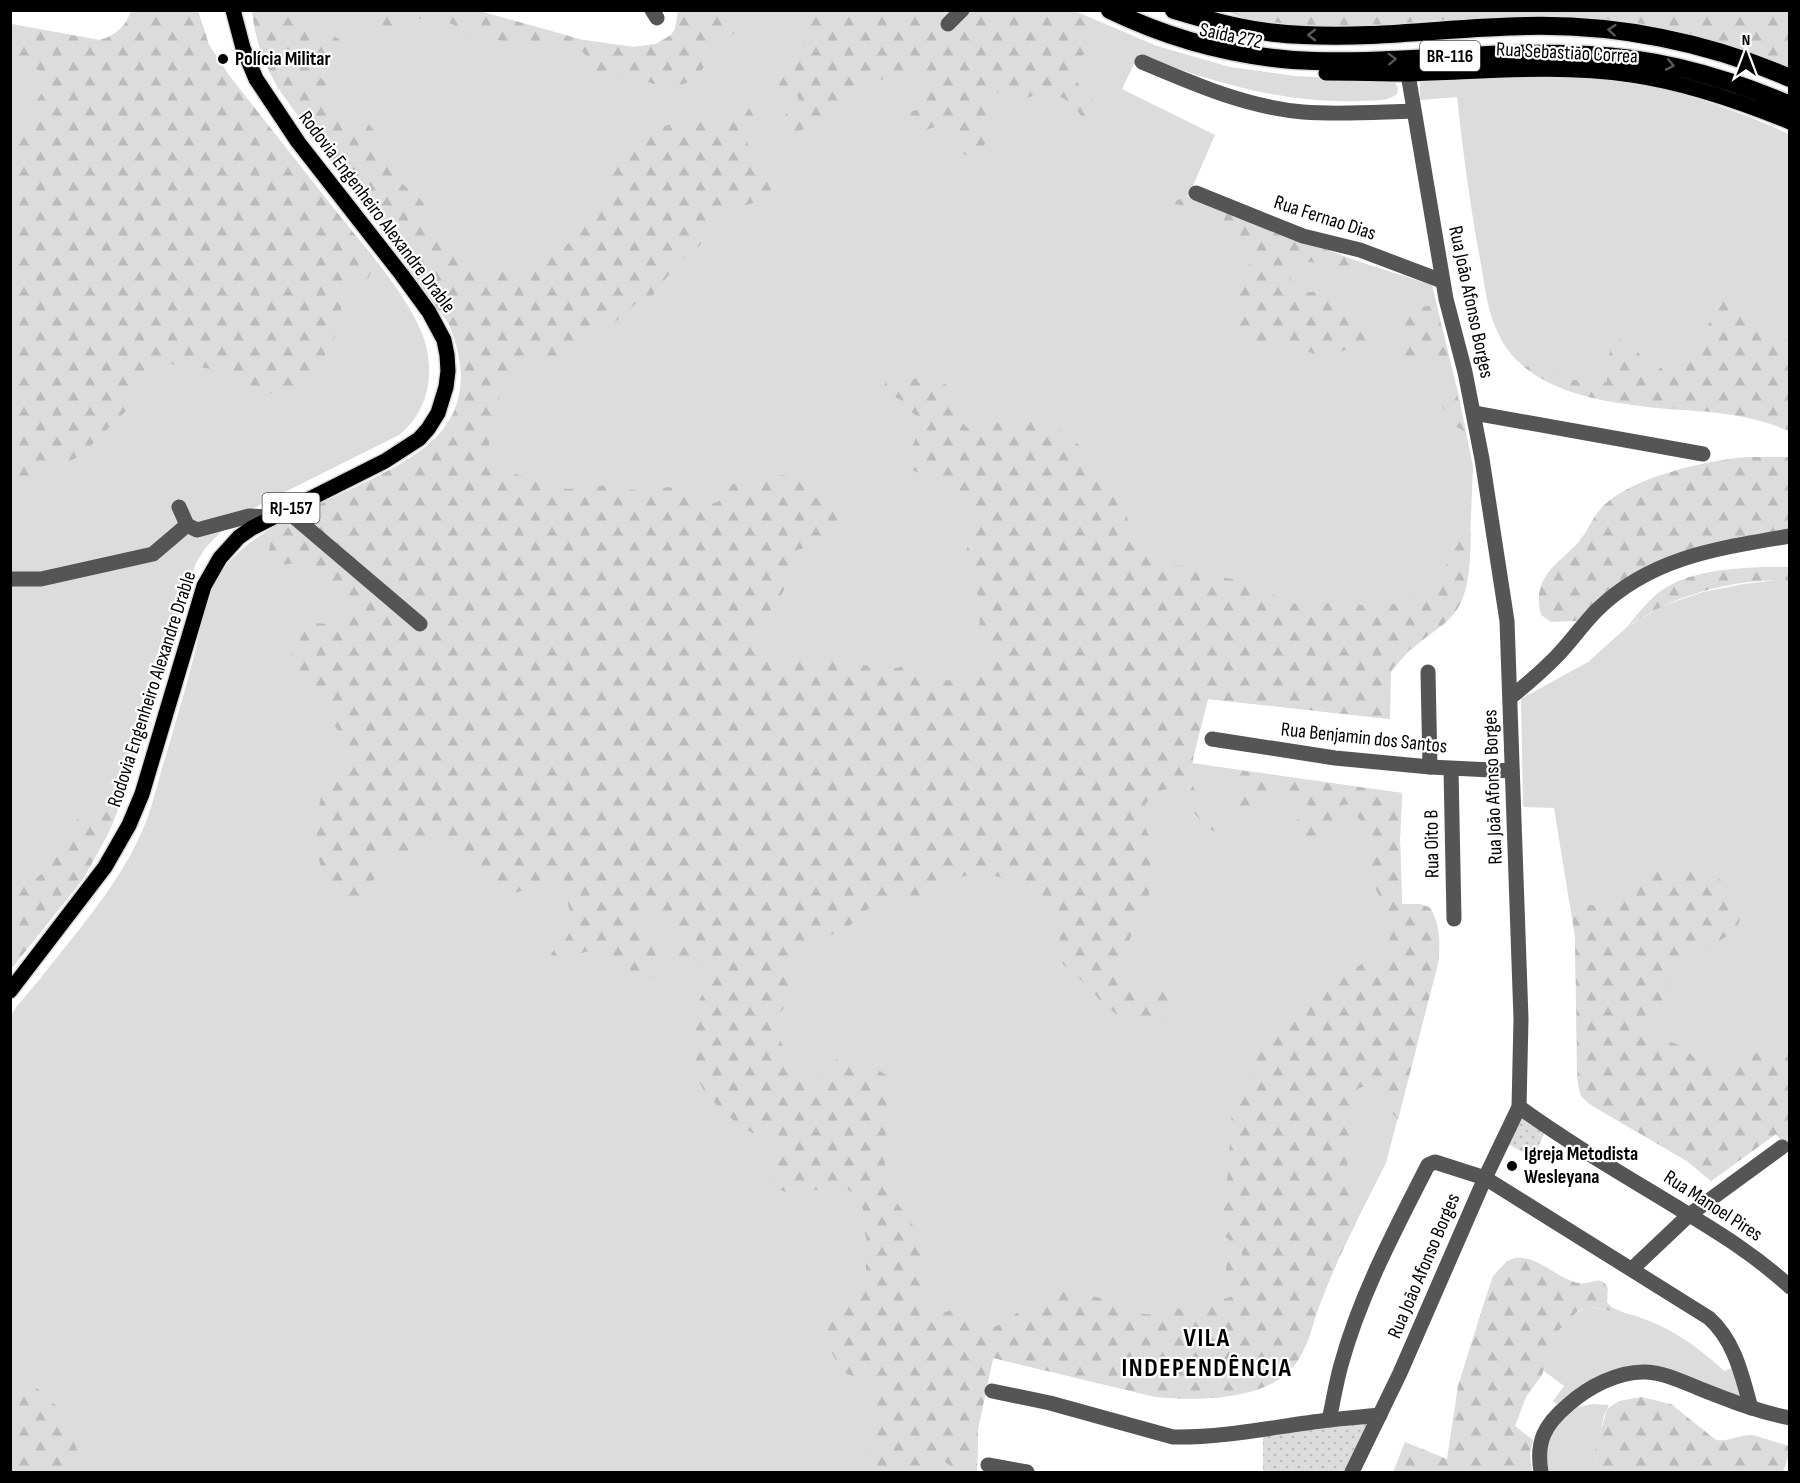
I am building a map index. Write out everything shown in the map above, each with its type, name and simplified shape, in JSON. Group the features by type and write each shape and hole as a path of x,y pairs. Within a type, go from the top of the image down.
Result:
{"highway":[{"name":"Saída 272","path":"1098,10 1151,37 1195,52 1233,62 1326,73"},
{"name":"BR-116","path":"1110,10 1167,34 1205,46 1251,55 1293,60 1337,61 1501,53 1590,55 1684,68 1757,91 1790,105"},
{"name":"BR-116","path":"1174,10 1232,26 1305,36 1529,26 1622,31 1713,50 1790,78"}],"main road":[{"name":"Rodovia Engenheiro Alexandre Drable","path":"10,991 105,867 129,825 142,794 204,586 220,558 239,537 272,517 385,461 419,439 428,429 442,403 447,379 447,355 444,340 429,312 298,142 256,79 243,48 232,10"},
{"name":"Rua Sebastião Correa","path":"1326,73 1408,74 1564,70 1631,75 1704,92 1790,122"}],"street":[{"path":"948,24 962,10"},
{"path":"1142,62 1215,92 1302,112 1335,114 1413,111"},
{"name":"Rua João Afonso Borges","path":"1352,1473 1519,1107 1521,1019 1507,621 1474,412 1442,281 1408,74"},
{"name":"Rua Fernao Dias","path":"1196,193 1303,236 1360,250 1442,281"},
{"path":"1474,412 1703,454"},
{"path":"179,507 187,525 196,530 249,516 272,517"},
{"path":"286,510 420,624"},
{"path":"10,579 41,579 153,554 187,525"},
{"path":"1511,698 1555,658 1598,609 1641,578 1690,555 1790,536"},
{"path":"1428,672 1430,767"},
{"name":"Rua Benjamin dos Santos","path":"1212,739 1335,758 1451,769 1512,771"},
{"name":"Rua Oito B","path":"1451,769 1455,919"},
{"name":"Rua Manoel Pires","path":"1519,1107 1550,1130 1726,1236 1790,1287"},
{"path":"1632,1269 1689,1215 1782,1147"},
{"path":"1329,1420 1340,1367 1360,1308 1390,1241 1428,1165 1432,1162 1442,1163 1485,1178 1700,1311 1719,1328 1737,1361 1751,1408"},
{"path":"1541,1473 1540,1442 1546,1428 1557,1415 1587,1390 1623,1376 1644,1372 1660,1374 1751,1408 1790,1418"},
{"path":"992,1391 1050,1403 1173,1437 1239,1433 1380,1415"},
{"path":"988,1465 1027,1473"}],"green space":[{"path":"131,11 198,11 209,45 228,74 272,133 380,266 409,308 423,336 429,363 429,377 423,403 409,425 399,435 261,504 231,522 206,547 196,563 123,797 109,832 83,879 11,969 11,24 99,40 119,30"},
{"path":"131,11 198,11 209,45 228,74 376,262 369,277 350,286 342,296 340,321 335,337 310,382 284,393 259,393 248,390 227,375 210,369 166,364 154,369 143,378 127,410 84,454 49,471 11,483 11,139 24,132 37,100 50,82 39,70 11,67 11,24 99,40 119,30"},
{"path":"252,11 479,11 583,40 633,47 656,44 671,35 675,29 678,11 1075,11 1157,46 1230,67 1295,76 1394,81 1398,88 1397,94 1384,99 1333,101 1304,99 1220,82 1139,54 1122,89 1215,135 1188,197 1326,251 1432,285 1473,467 1466,586 1457,609 1407,653 1391,672 1390,719 1208,699 1192,763 1402,793 1400,839 1402,904 1429,906 1436,920 1439,936 1437,967 1386,1163 1342,1250 1318,1308 1308,1341 1295,1364 1273,1382 1247,1392 1217,1398 1156,1397 993,1358 978,1429 977,1472 11,1472 11,1017 20,1002 101,901 138,841 151,807 206,607 216,581 245,547 286,520 379,476 420,451 449,420 461,379 449,324 278,88 261,51"},
{"path":"252,11 306,11 305,24 339,39 338,52 333,61 313,71 329,85 333,110 351,121 370,125 397,178 420,199 450,252 467,266 482,270 497,271 529,265 544,259 569,243 583,220 605,204 608,194 607,173 612,165 658,130 672,124 693,120 703,120 729,128 730,119 748,107 756,119 746,138 751,154 769,165 772,170 773,183 769,194 762,200 734,209 699,246 677,264 653,295 634,305 613,324 587,330 567,359 536,361 525,366 500,395 492,420 489,443 490,454 498,467 549,486 568,489 608,485 639,491 670,487 687,498 706,505 718,502 725,490 745,476 783,475 795,477 813,497 842,505 845,511 842,534 795,551 792,575 785,588 767,616 755,623 767,653 789,658 849,661 875,668 892,669 905,666 911,668 922,678 939,682 980,672 990,665 995,657 995,640 990,647 983,640 979,630 981,603 968,572 966,556 972,520 971,510 967,501 942,481 903,467 904,459 916,437 918,417 906,408 901,400 884,392 886,381 919,379 945,384 953,394 962,421 973,433 985,432 996,423 1019,416 1029,416 1066,433 1080,446 1093,470 1113,489 1136,540 1145,554 1153,561 1161,564 1189,566 1215,576 1248,582 1291,603 1306,605 1339,602 1362,605 1393,604 1422,592 1439,580 1447,564 1448,557 1444,546 1446,539 1454,533 1471,531 1469,571 1462,599 1458,608 1443,625 1396,663 1389,683 1390,719 1208,699 1195,746 1192,772 1197,796 1209,810 1218,833 1207,828 1189,807 1183,792 1164,790 1150,798 1143,813 1145,826 1155,849 1151,858 1149,894 1142,915 1123,954 1112,964 1118,980 1134,991 1146,993 1170,987 1173,991 1172,1005 1164,1022 1155,1025 1139,1024 1128,1021 1109,1008 1062,963 1058,952 1061,929 1059,918 1009,881 1000,877 978,874 961,877 923,895 885,900 874,905 840,932 813,938 803,943 795,951 794,956 797,986 795,996 776,1018 777,1035 801,1072 812,1076 825,1074 837,1058 843,1055 873,1067 889,1079 892,1094 886,1129 887,1182 891,1193 919,1236 923,1253 921,1299 923,1305 930,1311 943,1312 956,1308 972,1320 994,1327 1009,1320 1022,1308 1055,1305 1063,1292 1084,1301 1091,1296 1100,1298 1131,1311 1148,1314 1182,1308 1201,1308 1241,1295 1243,1288 1225,1277 1227,1263 1242,1255 1242,1250 1222,1234 1220,1226 1228,1173 1232,1110 1236,1096 1249,1077 1253,1056 1265,1044 1274,1027 1333,982 1368,960 1376,960 1385,955 1392,931 1391,922 1372,875 1372,834 1354,813 1351,804 1342,805 1340,828 1336,833 1296,836 1287,832 1287,828 1300,819 1317,818 1306,801 1302,797 1291,794 1258,798 1250,813 1234,813 1228,806 1232,799 1240,796 1235,770 1402,793 1400,839 1402,904 1421,904 1431,909 1438,936 1439,959 1398,1120 1387,1107 1387,1096 1381,1089 1366,1086 1357,1089 1351,1112 1348,1164 1348,1195 1356,1223 1327,1286 1303,1352 1282,1378 1249,1392 1230,1396 1190,1399 1156,1397 993,1358 978,1429 977,1472 963,1473 939,1459 934,1459 928,1461 925,1472 856,1472 875,1442 870,1416 877,1398 875,1391 865,1381 845,1373 819,1334 822,1324 840,1318 844,1313 847,1300 860,1295 865,1289 867,1241 863,1209 856,1195 846,1189 834,1188 793,1193 781,1190 770,1182 782,1155 781,1140 751,1132 734,1121 717,1105 700,1083 695,1045 698,1002 704,993 718,993 706,977 706,968 703,963 672,956 671,947 679,941 682,935 678,924 655,904 639,908 640,921 658,964 658,973 651,978 639,976 608,953 601,951 594,950 567,958 553,958 551,954 565,940 571,926 570,909 559,888 554,882 548,882 514,893 504,893 495,889 479,875 456,838 435,839 409,854 393,851 378,857 373,883 366,894 360,897 341,897 333,887 319,860 317,829 321,797 341,767 345,754 344,747 340,734 332,721 295,669 292,654 293,639 302,627 317,623 349,628 349,616 346,608 333,594 296,563 272,566 269,554 270,544 279,523 389,470 432,441 447,424 457,405 461,382 459,355 449,324 278,88 261,51"},
{"path":"345,11 479,11 583,40 633,47 656,44 671,35 675,29 678,11 747,11 741,27 719,44 694,79 667,86 627,77 597,81 587,73 586,56 583,52 573,48 534,46 479,37 433,18 415,19 399,26 385,26 371,18 350,15"},
{"path":"809,11 1075,11 1087,21 1091,31 1091,42 1075,67 1075,76 1082,89 1099,106 1099,111 1095,116 1083,119 1064,99 1051,94 1020,99 995,93 990,98 991,107 987,118 987,133 981,161 961,151 947,125 915,131 904,123 906,114 924,107 927,58 895,77 878,80 864,91 843,99 828,114 799,131 793,140 786,132 785,115 797,105 799,100 797,95 780,90 779,85 803,41"},
{"path":"1225,11 1789,11 1789,72 1650,30 1570,16 1480,20 1351,32 1308,30 1266,24"},
{"path":"1528,72 1608,79 1663,89 1728,109 1789,134 1789,431 1737,415 1647,407 1597,399 1563,389 1533,374 1507,349 1495,327 1487,299 1470,199 1457,97 1420,100 1420,76"},
{"path":"1187,197 1360,262 1343,266 1308,262 1291,264 1292,292 1316,292 1343,301 1359,313 1377,336 1372,345 1353,347 1327,356 1296,348 1257,345 1241,338 1233,318 1237,291 1249,269 1246,252 1206,215 1195,208 1167,203"},
{"path":"1724,295 1729,296 1756,326 1771,336 1789,341 1789,431 1757,420 1723,414 1620,403 1586,396 1554,385 1524,367 1543,365 1573,380 1607,382 1607,366 1611,348 1614,339 1618,338 1639,353 1649,384 1660,368 1692,355"},
{"path":"1436,304 1466,432 1453,425 1449,413 1441,407 1450,386 1449,378 1440,374 1436,365 1422,359 1407,361 1402,358 1406,344 1402,326 1407,314 1414,309"},
{"path":"1746,457 1789,457 1789,532 1703,546 1668,557 1576,621 1551,622 1541,615 1539,592 1546,575 1579,541 1604,505 1634,486 1652,478 1691,466"},
{"path":"1789,567 1789,581 1741,583 1693,594 1649,613 1627,627 1658,593 1682,580 1708,572"},
{"path":"1778,580 1789,581 1789,1150 1776,1134 1711,1181 1687,1161 1594,1107 1581,1096 1577,1077 1575,937 1554,808 1523,807 1521,699 1588,662 1627,627 1662,606 1703,592"},
{"path":"125,791 109,832 83,879 11,969 11,841 15,854 17,885 29,883 50,868 81,813"},
{"path":"1668,867 1700,870 1717,877 1731,892 1740,913 1740,919 1731,933 1685,962 1673,977 1663,1009 1652,1021 1651,1029 1654,1037 1683,1046 1697,1061 1715,1066 1728,1065 1764,1050 1789,1045 1789,1150 1776,1134 1711,1181 1687,1161 1588,1103 1581,1096 1578,1085 1575,937 1571,905 1598,905 1615,900 1644,878"},
{"path":"1522,1115 1545,1131 1534,1158 1508,1144"},
{"path":"1515,1258 1532,1260 1578,1283 1601,1281 1608,1288 1607,1302 1615,1312 1594,1308 1578,1311 1550,1339 1550,1351 1542,1375 1526,1397 1515,1426 1533,1440 1530,1453 1532,1472 1393,1472 1405,1442 1447,1459 1458,1386 1493,1276 1507,1261"},
{"path":"1609,1305 1676,1334 1724,1371 1735,1367 1744,1400 1659,1368 1560,1406 1553,1401 1564,1386 1544,1371 1550,1339 1571,1315 1588,1307 1614,1311"},
{"path":"11,1374 44,1393 54,1403 67,1426 87,1472 11,1472"},
{"path":"1641,1397 1671,1404 1716,1440 1753,1435 1789,1446 1789,1455 1783,1472 1604,1472 1597,1464 1594,1454 1607,1409 1619,1401"},
{"path":"1593,1404 1609,1405 1604,1415 1594,1454 1597,1464 1604,1472 1545,1472 1548,1432 1578,1407"},
{"path":"1370,1419 1345,1472 1263,1472 1263,1434"}],"place":[{"name":"Polícia Militar","path":"223,59"},
{"name":"Igreja Metodista Wesleyana","path":"1512,1166"}],"district":[{"name":"VILA INDEPENDÊNCIA","path":"1207,1353"}]}
